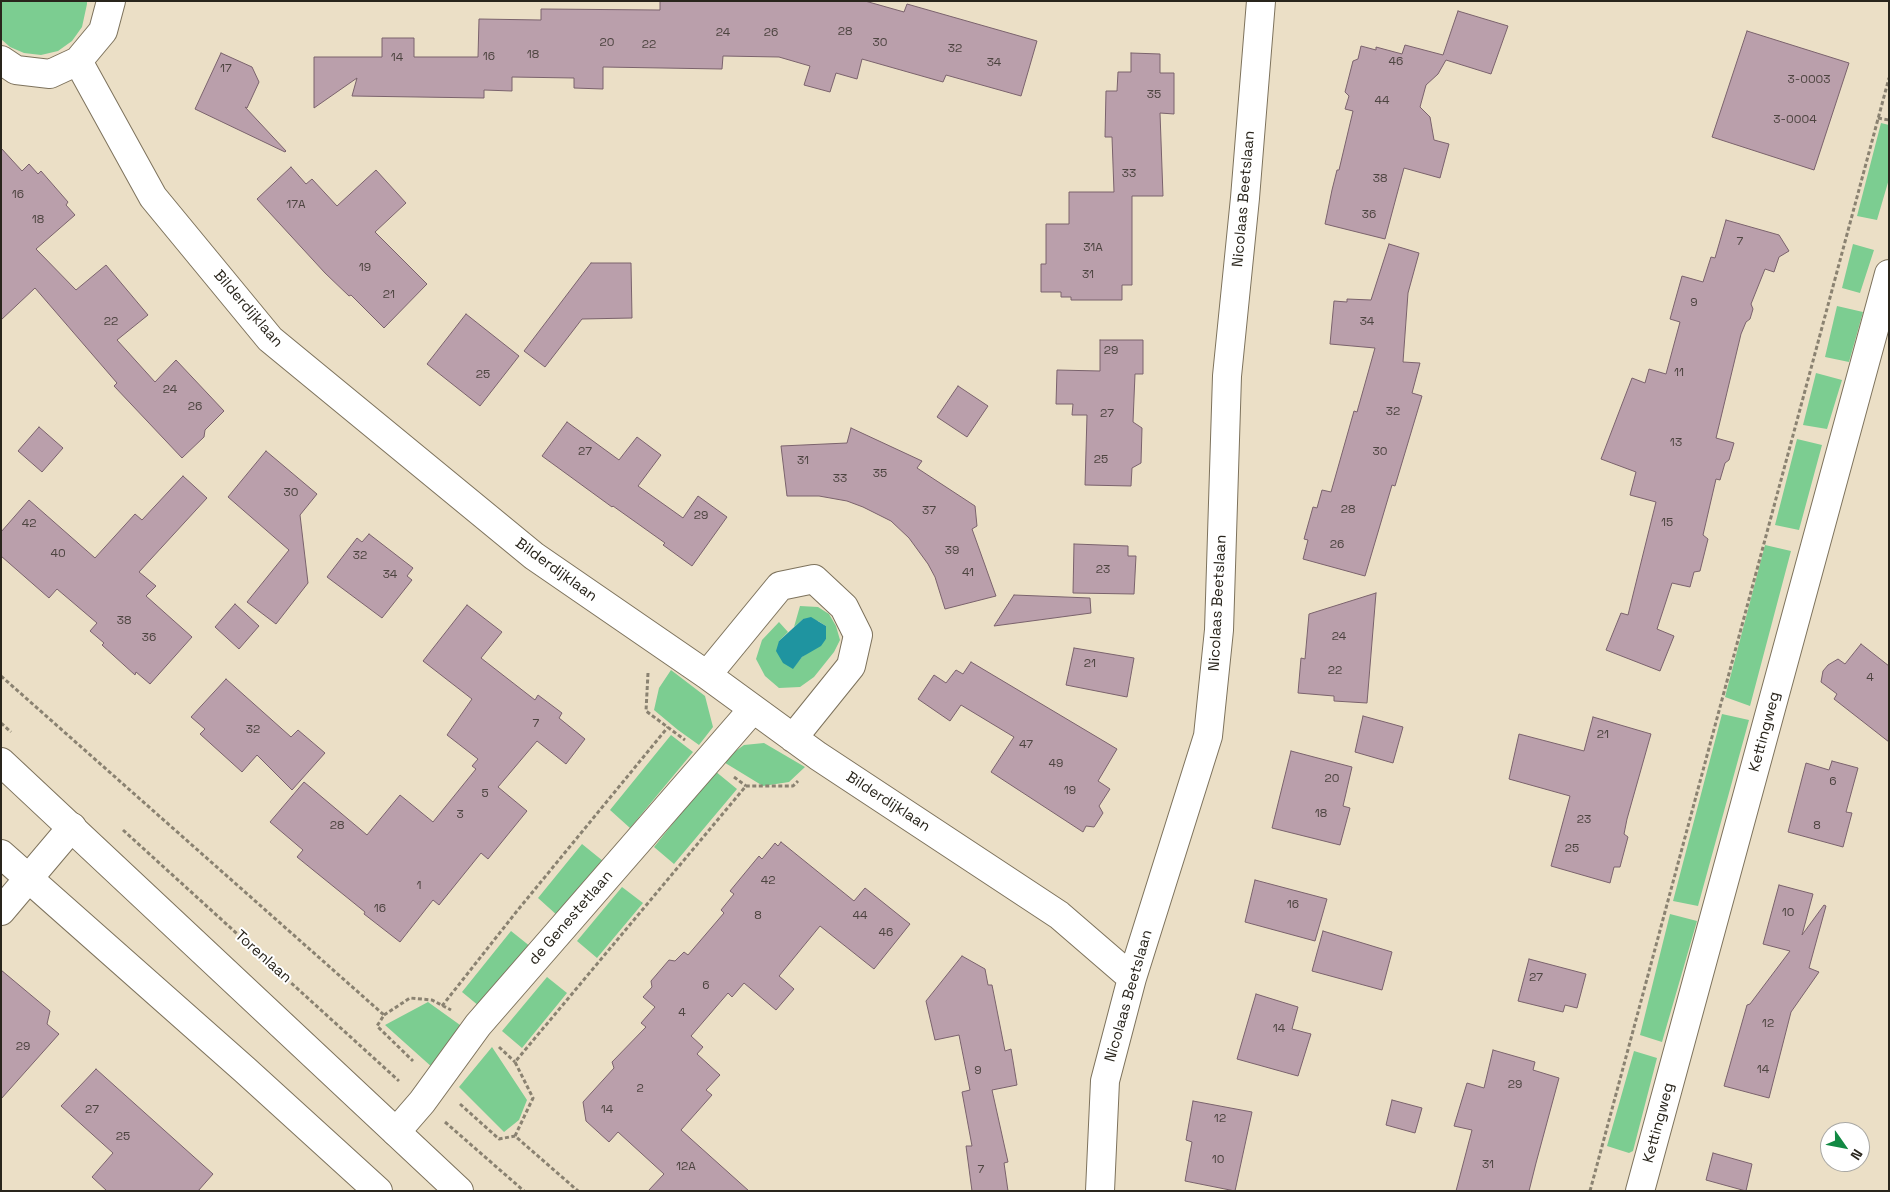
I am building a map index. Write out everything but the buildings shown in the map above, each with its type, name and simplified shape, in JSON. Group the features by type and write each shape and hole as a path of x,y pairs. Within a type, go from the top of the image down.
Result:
{"street":[{"path":"1,60 16,70 50,74 78,62 104,31 111,1"},
{"name":"Nicolaas Beetslaan","path":"1100,1191 1105,1081 1132,978 1208,736 1219,630 1226,376 1245,198 1261,1"},
{"name":"Bilderdijklaan","path":"78,62 153,196 270,339 534,556 707,675 818,756 1059,915 1132,978"},
{"name":"Kettingweg","path":"1640,1191 1889,274"},
{"path":"707,675 780,586 814,579 844,607 858,635 851,666 793,738"},
{"name":"de Genestetlaan","path":"396,1132 429,1092 478,1025 753,709"},
{"path":"1,762 459,1191"},
{"path":"1,911 72,827"},
{"path":"1,854 378,1191"}],"path":[{"path":"1590,1191 1889,78"},
{"path":"1878,118 1889,120"},
{"path":"649,636 646,711 746,786 794,786 818,756"},
{"path":"1,676 384,1015"},
{"path":"1,723 15,735"},
{"path":"442,1006 517,911 668,727"},
{"path":"515,1136 532,1098 515,1062 746,786"},
{"name":"Torenlaan","path":"120,827 429,1092 524,1191"},
{"path":"478,1025 432,1000 410,998 384,1015 377,1026 429,1092 499,1139 515,1136"},
{"path":"515,1136 578,1191"}],"green space":[{"path":"1,1 87,1 87,4 82,27 72,41 58,51 41,55 24,53 10,47 1,39"},
{"path":"1881,123 1889,125 1889,179 1877,220 1857,216"},
{"path":"1853,244 1874,250 1860,293 1842,288"},
{"path":"1837,306 1863,312 1849,362 1825,357"},
{"path":"1816,373 1842,380 1827,429 1803,425"},
{"path":"1797,439 1822,445 1799,530 1775,525"},
{"path":"1765,545 1791,551 1750,706 1725,697"},
{"path":"800,606 818,607 829,614 836,626 840,640 834,652 814,677 800,687 779,688 765,676 756,659 762,640 779,622 788,632 779,641 793,668 802,657 826,639 826,626 818,621 803,619 794,627"},
{"path":"671,670 705,696 713,727 699,745 654,710 659,688"},
{"path":"1722,714 1749,720 1698,906 1673,901"},
{"path":"671,735 693,752 630,828 610,810"},
{"path":"764,743 805,767 789,782 763,786 722,761 744,745"},
{"path":"715,771 737,789 674,864 654,847"},
{"path":"582,844 603,861 558,916 538,898"},
{"path":"622,887 643,903 597,958 577,941"},
{"path":"1670,914 1697,921 1662,1042 1640,1035"},
{"path":"511,931 531,947 479,1006 462,992"},
{"path":"547,977 567,993 522,1048 502,1031"},
{"path":"428,1002 467,1030 433,1068 385,1025"},
{"path":"492,1047 527,1100 519,1120 504,1132 459,1087"},
{"path":"1634,1051 1657,1058 1633,1151 1629,1153 1607,1146"}],"water":[{"path":"811,617 826,626 826,639 821,646 802,657 793,669 783,663 776,651 779,641 803,619"}]}
